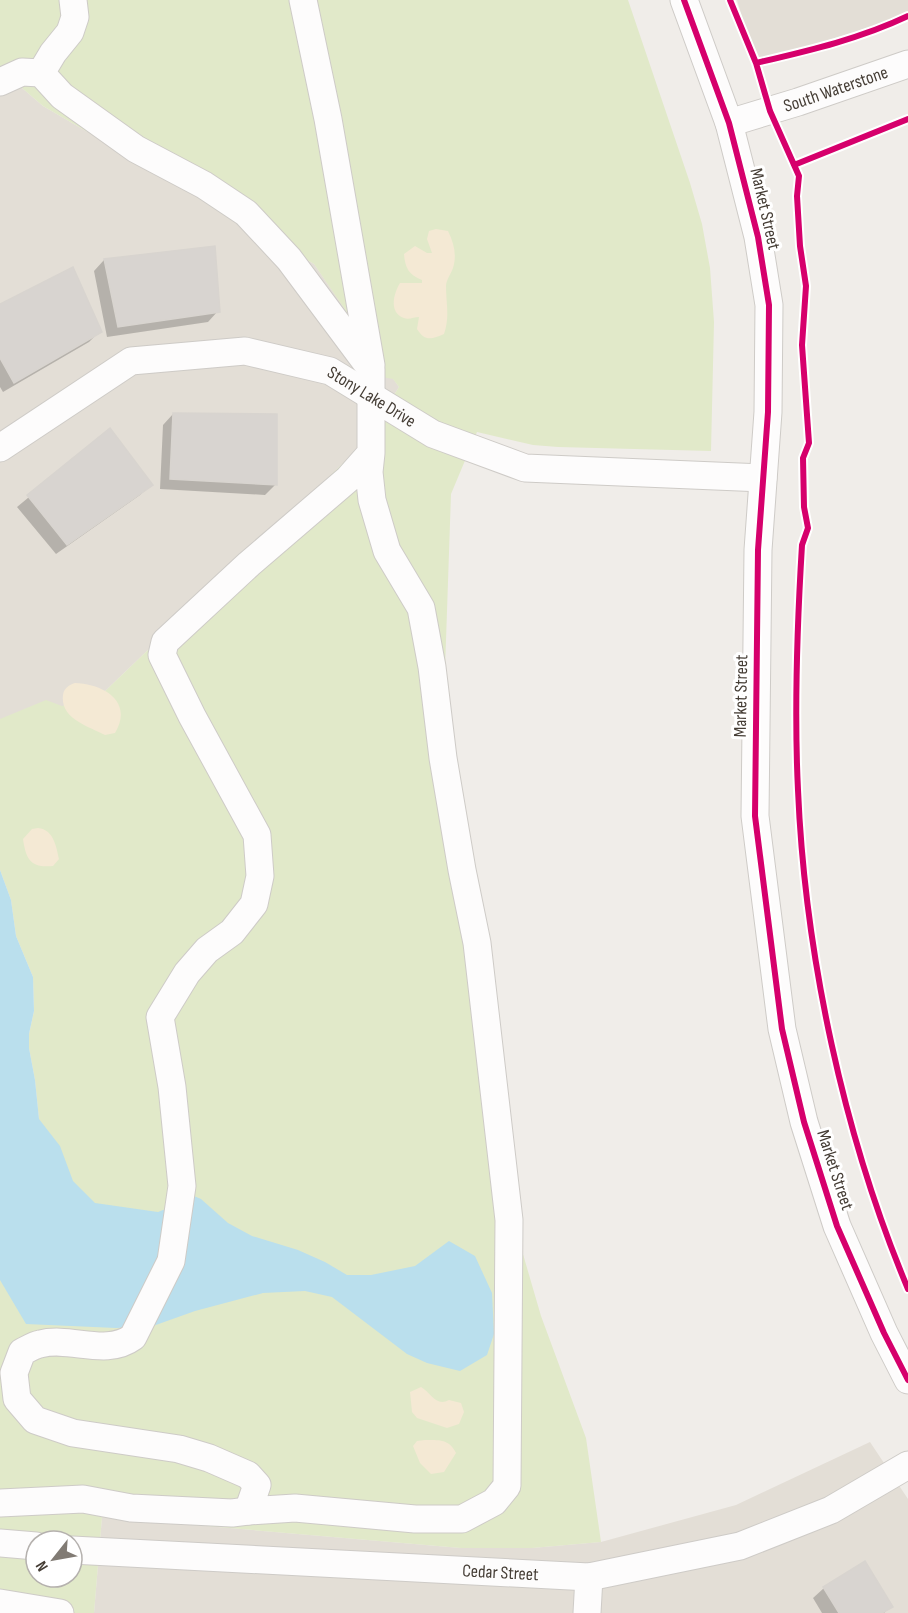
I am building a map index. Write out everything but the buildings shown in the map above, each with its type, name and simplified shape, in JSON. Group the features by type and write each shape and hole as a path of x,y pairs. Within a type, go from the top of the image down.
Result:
{"street":[{"path":"41,73 70,32 75,18 73,0"},
{"path":"0,1503 83,1499 131,1508 232,1513 295,1508 415,1519 462,1520 494,1502 507,1486 509,1220 477,943 445,769 422,608 387,551 372,500 369,472 371,369 328,119 303,0"},
{"name":"Market Street","path":"684,0 729,123 758,237 769,305 768,412 758,550 755,816 782,1029 804,1122 837,1226 884,1333 908,1380"},
{"name":"South Waterstone","path":"729,123 908,64"},
{"path":"0,82 22,72 41,73 62,96 136,149 204,185 246,213 288,259 371,369"},
{"name":"Stony Lake Drive","path":"0,448 131,361 245,351 330,371 433,434 525,468 763,478"},
{"path":"248,1511 257,1485 248,1475 209,1458 179,1449 73,1433 35,1420 17,1399 14,1373 22,1352 40,1344 71,1342 109,1347 123,1344 133,1336 171,1261 182,1186 172,1087 160,1017 187,973 207,950 232,932 254,904 260,876 256,835 162,655 165,642 249,564 348,478 371,453"},
{"name":"Cedar Street","path":"84,1551 589,1577 740,1546 831,1510 908,1465"},
{"path":"0,1543 24,1545"},
{"path":"587,1613 589,1577"},
{"path":"0,1603 60,1613"}],"shaded area":[{"path":"737,0 908,0 908,15 756,63"},
{"path":"0,69 43,106 314,264 399,387 363,444 102,694 0,726"},
{"path":"870,1442 908,1499 908,1613 94,1613 102,1517 461,1548 532,1548 601,1542 736,1505"}],"green space":[{"path":"0,0 628,0 702,224 710,268 714,322 711,451 533,445 477,432 451,494 445,670 509,1206 541,1316 586,1438 601,1542 532,1548 461,1548 102,1517 94,1613 0,1613 0,1210 39,1119 29,1048 29,1034 34,1011 33,977 16,936 11,900 0,870 0,719 46,700 62,706 102,694 363,444 399,387 393,379 376,376 374,352 314,264 43,106 0,69"}],"sand":[{"path":"436,229 448,231 455,258 446,284 447,316 444,334 426,338 417,329 419,317 406,319 399,315 394,302 400,283 422,283 422,280 408,270 404,254 415,246 427,253 432,253 427,239 429,231"},
{"path":"75,683 96,687 113,696 121,712 115,733 105,735 77,721 66,710 63,695 67,687"},
{"path":"38,828 48,832 55,844 59,859 53,866 35,864 26,852 23,839 32,829"},
{"path":"421,1387 437,1401 449,1400 461,1403 464,1412 459,1424 447,1428 417,1418 412,1412 410,1392"},
{"path":"440,1440 450,1445 456,1453 444,1472 431,1474 420,1463 413,1446 417,1441"}],"water":[{"path":"0,870 11,900 16,936 33,977 34,1011 29,1034 29,1048 39,1119 60,1146 73,1181 95,1203 158,1212 173,1206 187,1193 201,1199 228,1223 252,1236 298,1250 347,1275 371,1275 415,1266 449,1241 475,1256 492,1293 494,1334 487,1355 460,1371 427,1363 407,1354 332,1297 305,1291 263,1293 195,1311 153,1326 116,1328 26,1324 0,1280"}],"cycle path":[{"path":"684,0 729,123 758,237 769,305 768,412 758,550 755,816 782,1029 804,1122 837,1226 884,1333 908,1380"},
{"path":"730,0 756,63 852,38 908,16"},
{"path":"756,63 770,111 799,176 797,196 800,246 806,286 802,345 809,443 803,458 804,507 808,528 802,545 797,637 796,729 802,853 809,916 819,980 847,1108 885,1231 908,1289"},
{"path":"794,165 908,119"}]}
